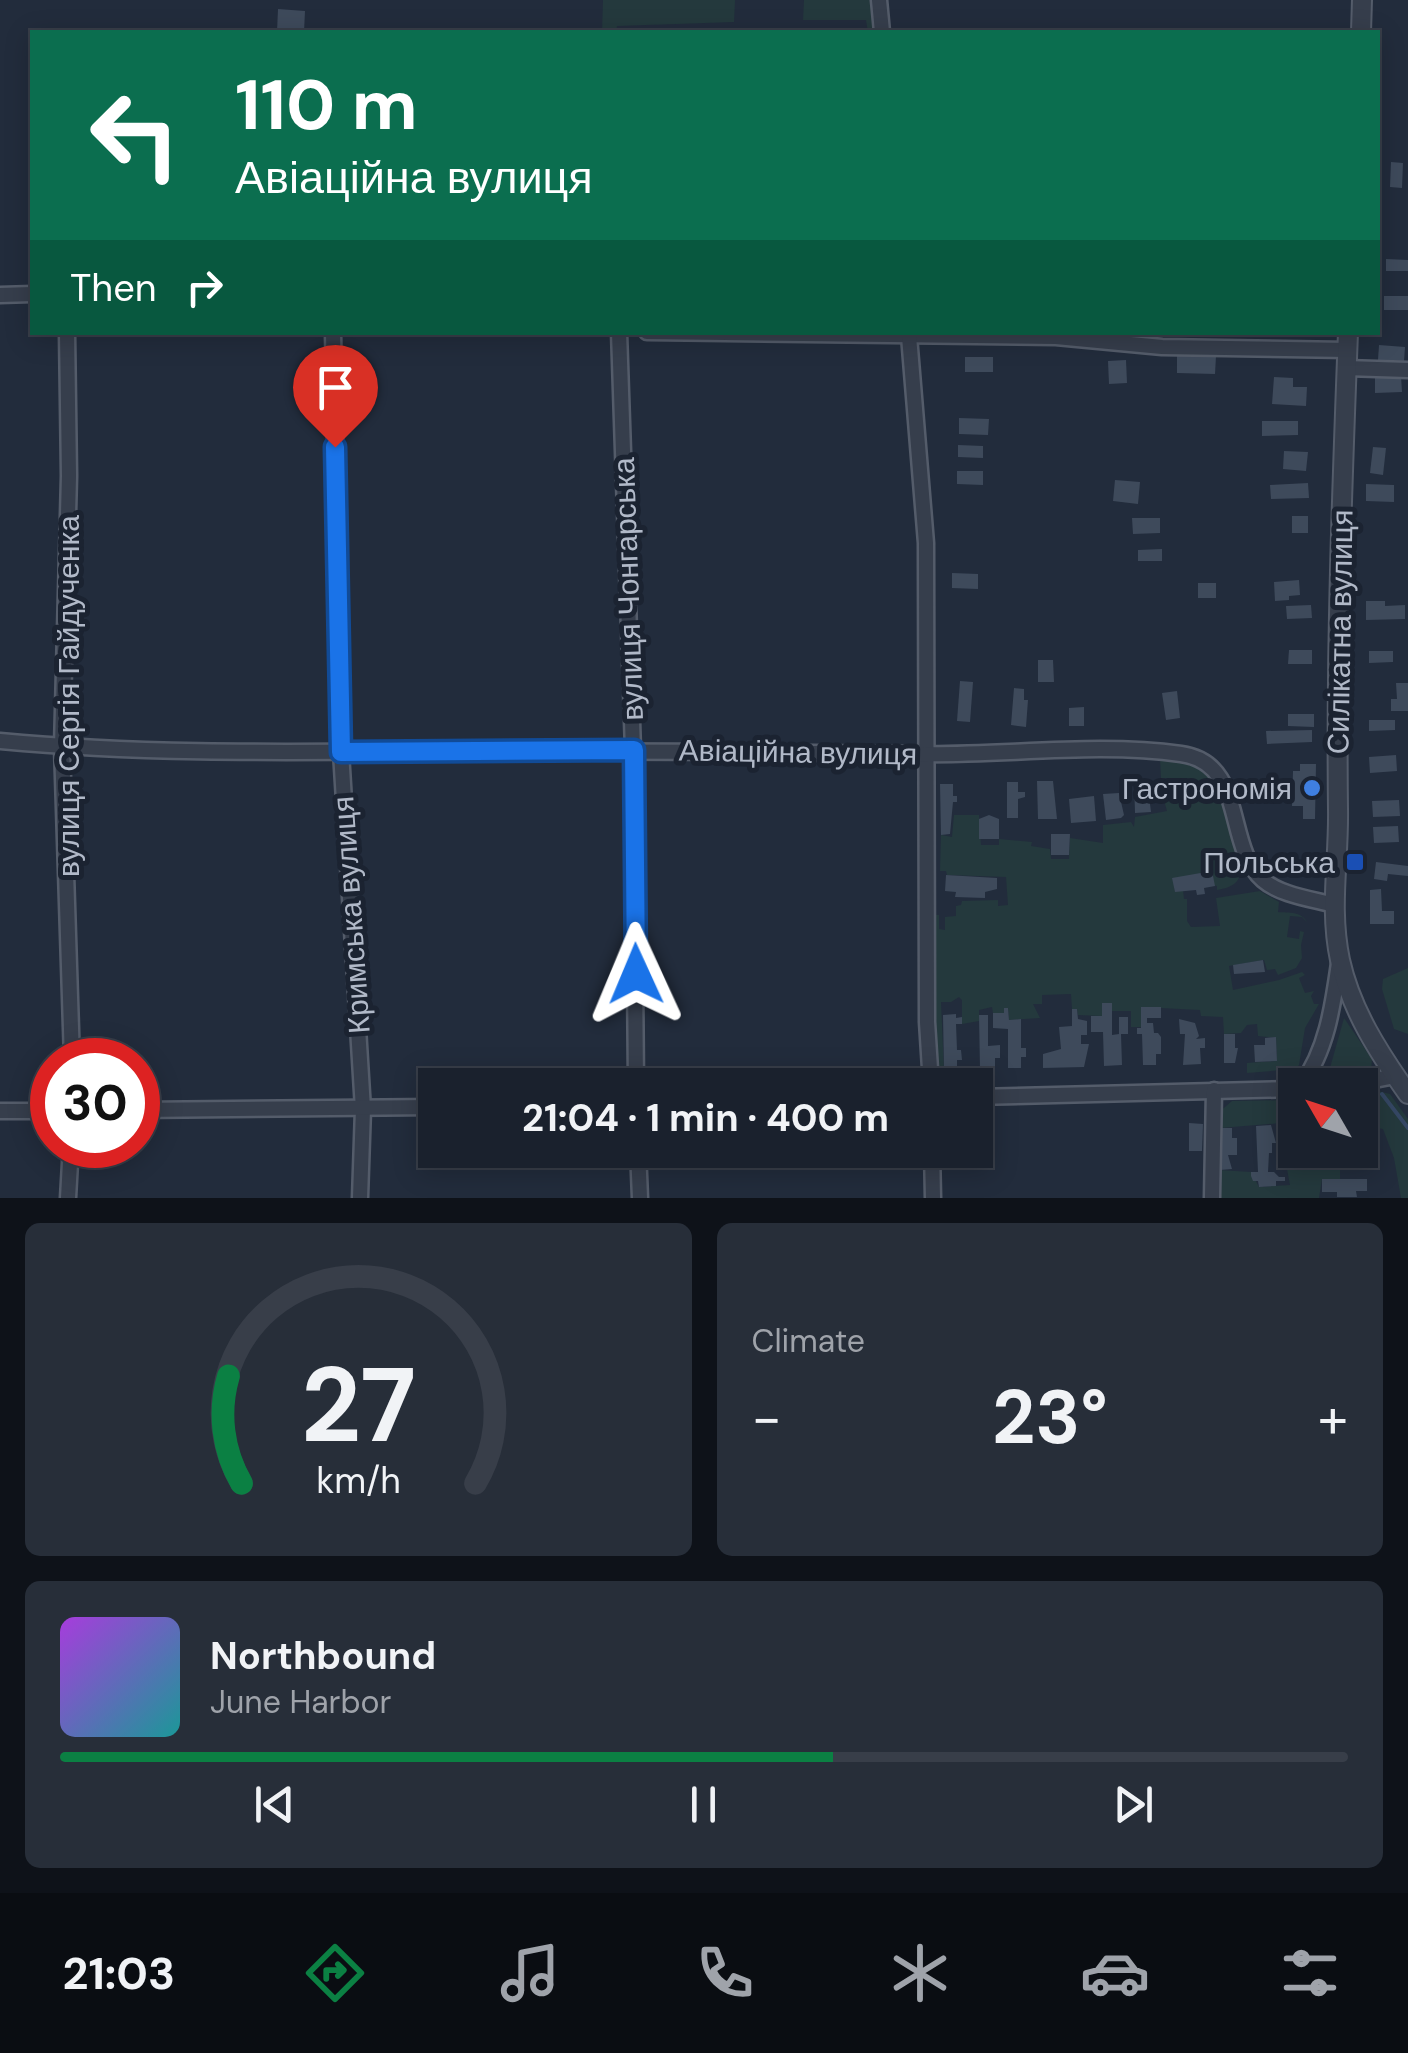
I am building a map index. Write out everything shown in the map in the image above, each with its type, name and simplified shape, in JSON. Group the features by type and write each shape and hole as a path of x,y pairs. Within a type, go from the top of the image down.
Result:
{"street":[{"path":"879,0 882,30"},
{"path":"1361,30 1362,0"},
{"path":"0,294 30,294"},
{"name":"вулиця Сергія Гайдученка","path":"67,335 70,476 62,747 71,1038"},
{"name":"Кримська вулиця","path":"333,335 341,752 363,1109 360,1198"},
{"name":"вулиця Чонгарська","path":"618,335 634,750 636,1068"},
{"path":"931,1068 926,543 900,335 1056,337 1162,346 1347,350 1408,370"},
{"name":"Силікатна вулиця","path":"1347,350 1338,604 1338,833 1334,905 1340,959 1367,1030 1408,1094"},
{"name":"Авіаційна вулиця","path":"0,741 62,747 341,752 1184,754 1204,761 1216,773 1231,800 1252,866 1263,880 1275,888 1334,905"},
{"path":"1313,1068 1325,1037 1340,959"},
{"path":"1378,1079 1395,1076"},
{"path":"993,1096 1278,1089"},
{"path":"1212,1198 1214,1090"},
{"path":"160,1110 418,1107"},
{"path":"0,1111 30,1111"},
{"path":"68,1198 70,1168"},
{"path":"639,1168 640,1198"},
{"path":"932,1168 933,1198"}],"green space":[{"path":"603,0 735,0 734,22 617,26 616,30 602,30"},
{"path":"804,0 877,0 879,30 868,30 866,20 803,20"},
{"path":"1160,758 1189,761 1205,769 1227,804 1240,860 1239,877 1224,889 1173,878 1175,891 1183,890 1187,899 1187,921 1191,927 1220,926 1216,898 1260,891 1279,902 1278,912 1298,914 1304,918 1307,922 1302,917 1290,916 1287,937 1299,939 1300,931 1304,932 1302,958 1296,968 1278,975 1275,969 1267,970 1264,960 1229,966 1233,990 1302,972 1305,975 1299,978 1305,993 1314,991 1314,1004 1319,1004 1305,1028 1297,1068 1247,1073 1247,1063 1277,1061 1276,1038 1258,1036 1257,1024 1247,1025 1241,1033 1224,1034 1223,1017 1201,1016 1200,1010 1141,1007 1141,1027 1131,1027 1131,1011 1112,1011 1112,1003 1103,1003 1102,1016 1078,1015 1077,1009 1072,1009 1071,994 1042,995 1042,1004 1033,1004 1040,1018 1009,1020 1008,1008 1004,1013 993,1013 992,1007 979,1010 979,1021 962,1024 962,1000 959,997 941,1002 944,1068 938,1068 933,915 939,915 939,929 945,930 945,917 956,916 956,906 962,901 998,900 998,906 1008,905 1006,877 947,875 940,871 941,835 952,837 954,815 979,815 981,845 999,845 999,839 1032,842 1031,846 1050,849 1051,859 1069,859 1070,838 1103,843 1103,825 1131,822 1134,827 1135,817 1167,811 1161,790 1176,792 1175,778 1161,778"},
{"path":"1408,968 1408,1034 1394,1029 1382,989 1383,979"},
{"path":"1344,1018 1372,1059 1371,1068 1330,1068"},
{"path":"1378,1091 1390,1094 1408,1119 1408,1198 1401,1198 1394,1158 1383,1129 1378,1128"},
{"path":"1278,1100 1278,1123 1220,1128 1219,1170 1251,1172 1259,1187 1290,1185 1287,1168 1340,1168 1340,1179 1322,1179 1319,1198 1216,1198 1218,1113 1232,1101"}],"building":[{"path":"278,9 305,11 304,30 277,30"},
{"path":"1391,162 1403,163 1402,188 1390,187"},
{"path":"1386,259 1408,260 1408,271 1386,271"},
{"path":"1384,296 1408,296 1408,310 1384,310"},
{"path":"1379,345 1405,347 1404,361 1378,360"},
{"path":"1177,356 1216,356 1215,374 1177,373"},
{"path":"965,357 993,357 993,372 965,372"},
{"path":"1126,360 1127,383 1109,384 1108,361"},
{"path":"1401,376 1402,392 1375,393 1375,377"},
{"path":"1274,377 1293,378 1293,387 1307,387 1306,406 1272,404"},
{"path":"959,418 989,419 988,435 959,434"},
{"path":"1262,421 1298,421 1298,435 1262,436"},
{"path":"958,445 983,446 983,458 958,457"},
{"path":"1373,447 1386,448 1383,475 1370,473"},
{"path":"1284,451 1308,452 1306,471 1283,469"},
{"path":"957,471 983,471 983,485 957,484"},
{"path":"1115,480 1140,482 1138,504 1113,501"},
{"path":"1308,483 1309,498 1271,499 1270,485"},
{"path":"1366,484 1394,485 1394,502 1366,501"},
{"path":"1292,516 1308,516 1308,533 1292,533"},
{"path":"1132,518 1160,518 1160,533 1133,534"},
{"path":"1162,549 1162,561 1138,561 1138,550"},
{"path":"952,573 978,574 978,589 952,588"},
{"path":"1299,580 1300,595 1275,601 1274,582"},
{"path":"1198,583 1216,583 1216,598 1198,598"},
{"path":"1366,601 1385,601 1385,606 1405,605 1405,619 1366,620"},
{"path":"1311,605 1312,618 1287,619 1286,606"},
{"path":"1289,650 1312,650 1312,664 1288,664"},
{"path":"1369,651 1393,651 1393,662 1369,663"},
{"path":"1038,660 1053,660 1054,682 1038,682"},
{"path":"960,681 973,682 970,722 957,721"},
{"path":"1396,683 1408,683 1408,711 1391,711 1391,699 1397,699"},
{"path":"1014,688 1024,689 1024,700 1028,700 1026,727 1011,725"},
{"path":"1177,691 1180,718 1166,720 1162,693"},
{"path":"1084,707 1084,726 1069,726 1069,708"},
{"path":"1288,714 1314,714 1314,727 1288,726"},
{"path":"1369,720 1395,720 1395,730 1369,731"},
{"path":"1312,730 1312,742 1267,744 1266,731"},
{"path":"1396,755 1397,771 1370,773 1369,757"},
{"path":"1300,764 1316,764 1315,819 1303,819 1303,806 1292,806 1293,771 1300,771"},
{"path":"1134,779 1147,779 1151,812 1135,813"},
{"path":"1037,781 1053,781 1057,819 1038,819"},
{"path":"1007,782 1018,782 1018,792 1025,792 1025,797 1018,799 1018,818 1007,818"},
{"path":"940,784 953,784 953,796 957,796 950,834 941,835"},
{"path":"1119,793 1124,815 1106,820 1103,794"},
{"path":"1094,796 1096,821 1071,823 1069,799"},
{"path":"1399,800 1400,816 1373,817 1372,801"},
{"path":"989,815 999,819 999,839 979,839 979,819"},
{"path":"1398,826 1399,842 1374,843 1373,827"},
{"path":"1051,834 1070,834 1069,855 1051,855"},
{"path":"1376,862 1408,866 1408,876 1388,874 1387,881 1374,879"},
{"path":"1212,871 1215,886 1204,888 1205,894 1197,895 1196,890 1175,892 1172,878"},
{"path":"946,875 997,878 997,889 985,892 985,898 955,897 956,892 945,891"},
{"path":"1381,889 1382,911 1394,911 1394,924 1370,924 1370,890"},
{"path":"1263,960 1265,972 1234,974 1233,965"},
{"path":"1102,1003 1112,1003 1112,1035 1119,1034 1119,1017 1128,1017 1128,1034 1121,1034 1122,1065 1104,1066 1103,1032 1091,1032 1091,1016 1102,1016"},
{"path":"1141,1007 1161,1007 1161,1018 1147,1018 1147,1023 1153,1023 1154,1033 1161,1037 1156,1065 1143,1065 1142,1034 1137,1034 1137,1028 1141,1028"},
{"path":"1004,1008 1008,1008 1009,1020 1021,1019 1021,1048 1026,1048 1026,1057 1021,1057 1021,1068 1008,1068 1008,1029 993,1028 993,1013 1004,1013"},
{"path":"1072,1009 1077,1009 1078,1019 1087,1021 1087,1035 1081,1035 1081,1044 1089,1044 1084,1067 1043,1068 1043,1054 1061,1049 1059,1027 1072,1026"},
{"path":"943,1015 962,1017 962,1024 956,1024 957,1050 961,1050 962,1060 957,1060 957,1068 944,1068"},
{"path":"979,1015 988,1015 988,1046 1000,1045 1000,1058 995,1058 995,1069 980,1068"},
{"path":"1179,1019 1195,1023 1199,1036 1196,1039 1205,1038 1205,1048 1200,1048 1201,1064 1183,1065 1185,1034 1180,1034"},
{"path":"1224,1034 1235,1034 1235,1063 1224,1063"},
{"path":"1276,1037 1277,1061 1255,1062 1254,1045 1265,1045 1265,1038"},
{"path":"1189,1123 1203,1124 1202,1151 1189,1151"},
{"path":"1271,1125 1276,1143 1272,1143 1269,1153 1268,1172 1285,1177 1285,1181 1259,1187 1251,1176 1251,1172 1258,1172 1256,1126"},
{"path":"1219,1128 1232,1128 1232,1138 1237,1138 1237,1155 1228,1155 1232,1169 1220,1170"},
{"path":"1322,1179 1367,1179 1367,1191 1356,1191 1357,1197 1337,1197 1337,1192 1322,1192"}],"waterway":[{"path":"1382,1094 1408,1128"}],"place":[{"name":"Гастрономія","path":"1312,788"},
{"name":"Польська","path":"1355,862"}],"route":[{"path":"335,447 341,752 634,750 636,974"}]}
